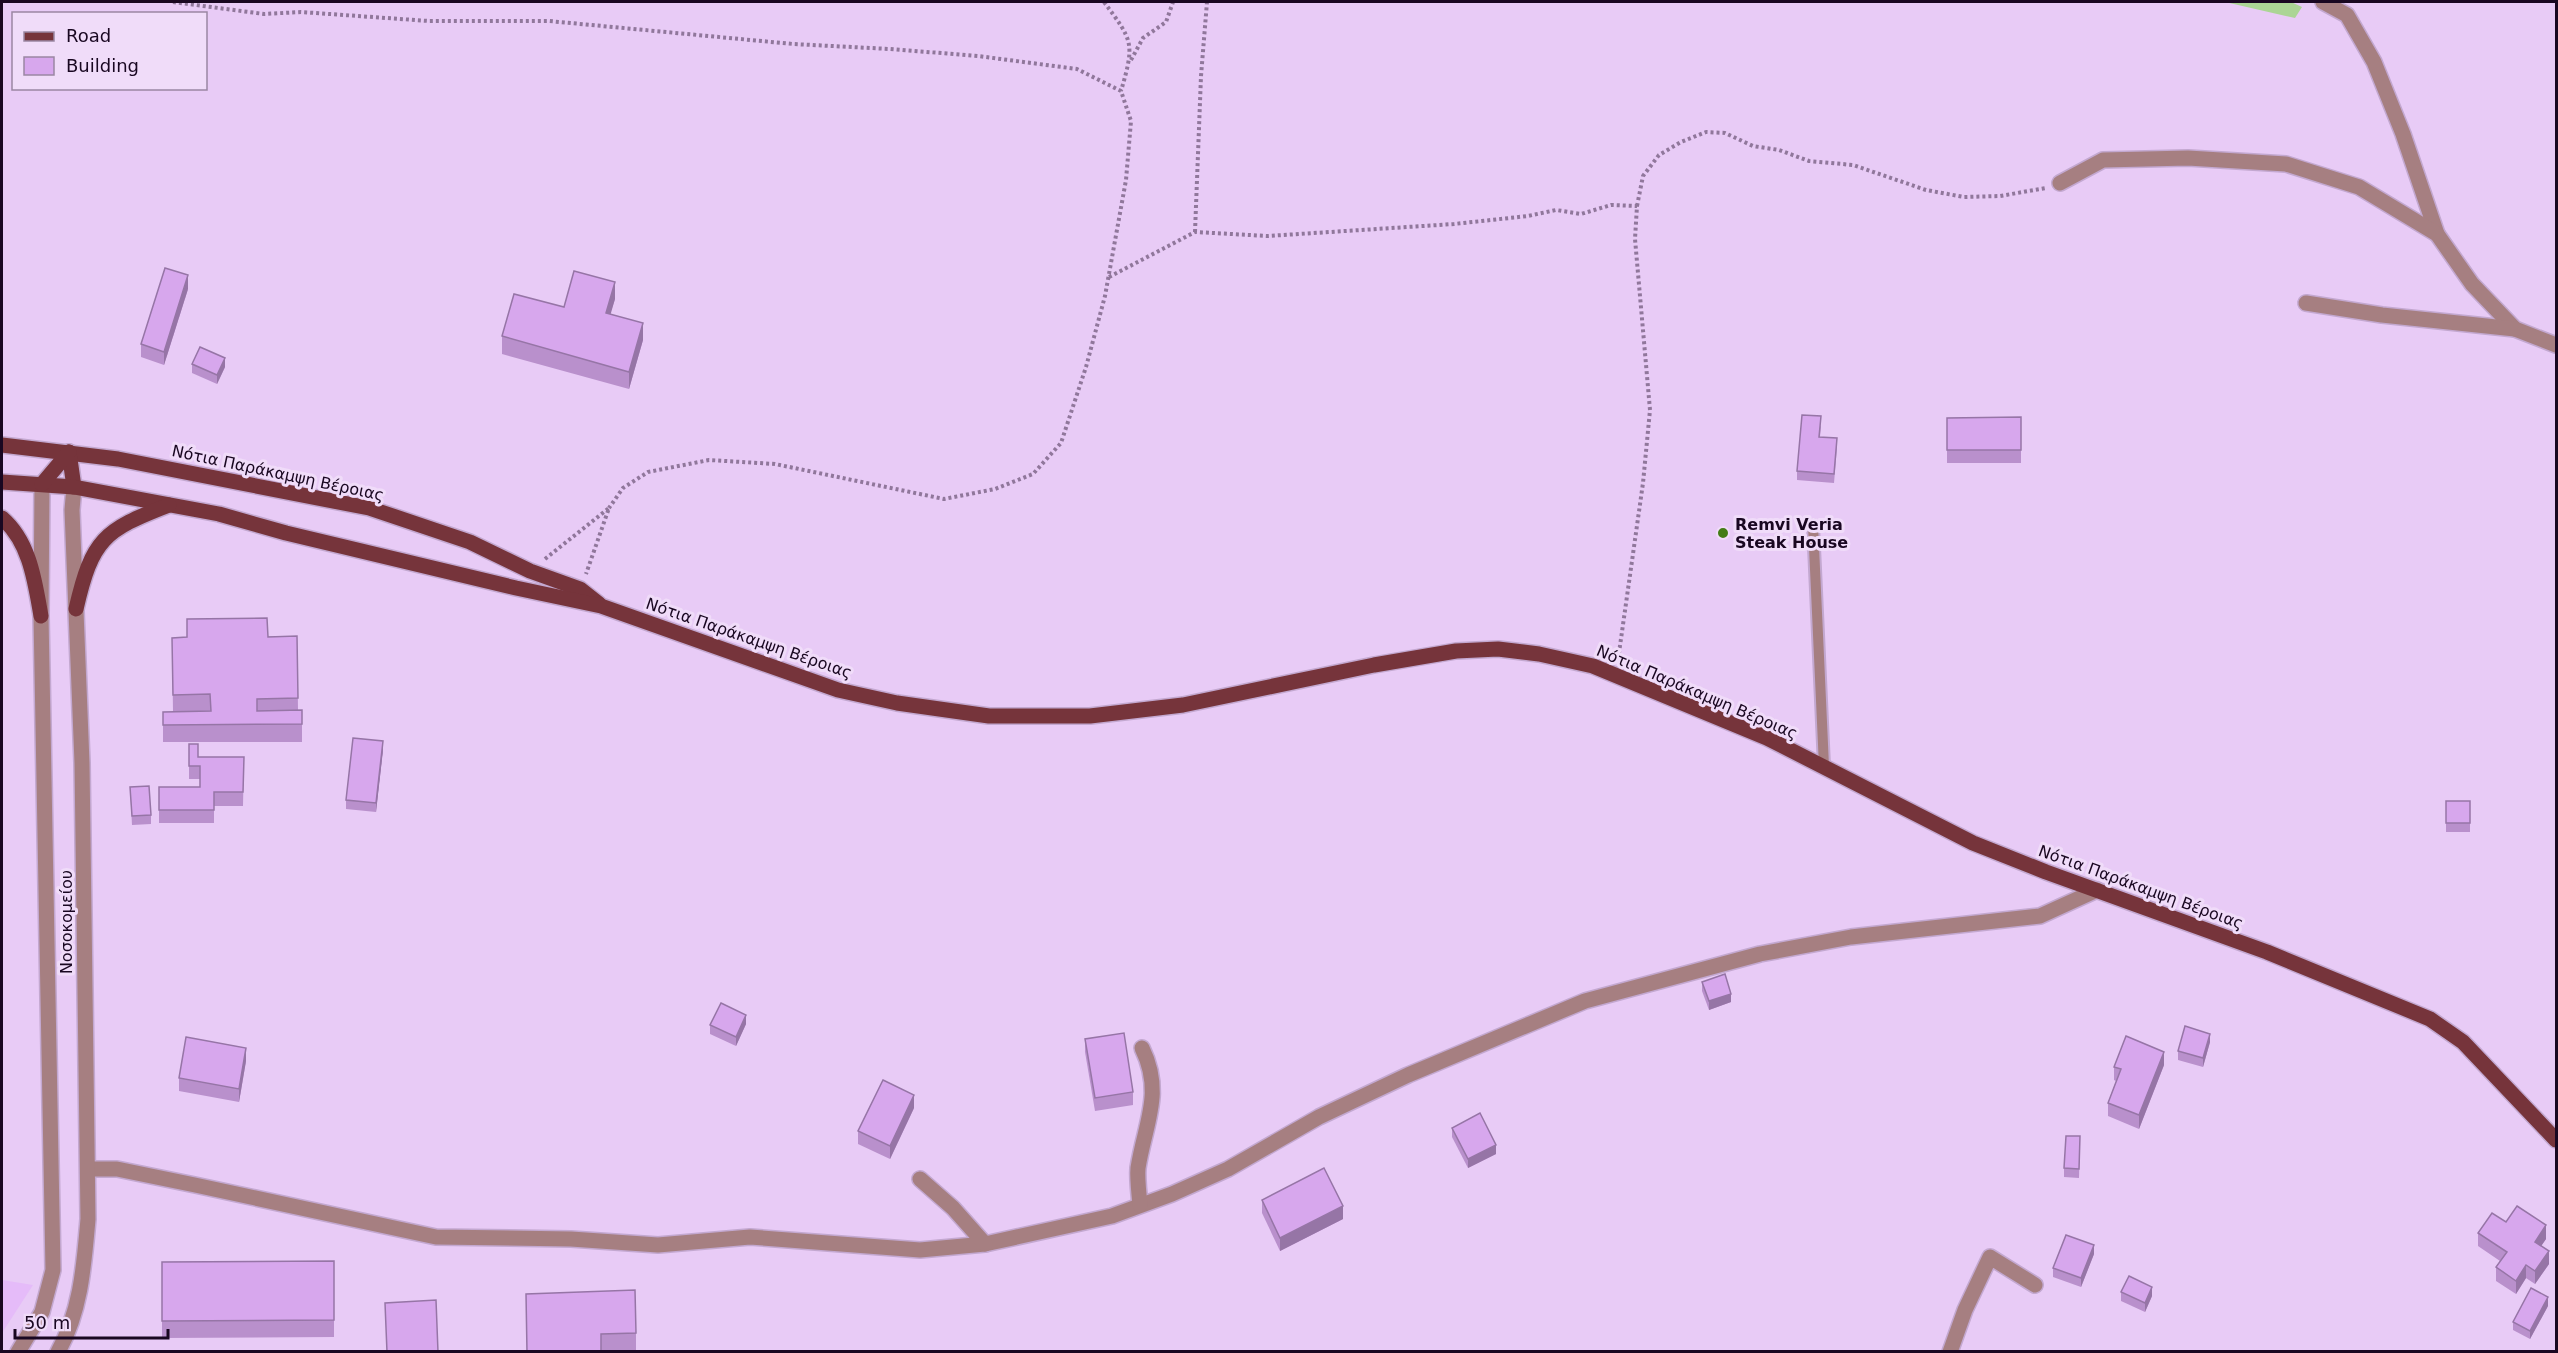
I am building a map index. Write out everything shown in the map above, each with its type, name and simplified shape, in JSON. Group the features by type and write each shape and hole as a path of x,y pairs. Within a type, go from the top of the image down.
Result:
{"main road":[{"name":"Νότια Παράκαμψη Βέροιας","path":"2,445 118,459 369,508 470,542 530,571 580,588 601,606"},
{"path":"42,484 69,452"},
{"path":"69,452 74,486"},
{"name":"Νότια Παράκαμψη Βέροιας","path":"2,482 74,486 219,514 446,571 601,606 838,690 897,703 989,716 1090,716 1183,705 1374,665 1455,651 1498,649 1539,654 1593,666 1767,738 1973,843 2267,952 2430,1019 2463,1042 2556,1140"},
{"path":"76,609 85,572 98,544 118,528 171,505"},
{"path":"2,518 17,538 32,566 41,616"}],"street":[{"path":"2323,2 2347,15 2374,62 2403,134 2437,234 2472,284 2515,329"},
{"path":"2060,183 2103,160 2188,158 2286,164 2359,188 2437,234"},
{"path":"2306,303 2382,315 2515,329 2556,345"},
{"name":"Νοσοκομείου","path":"18,1352 42,1312 52,1270 41,616 42,484"},
{"name":"Νοσοκομείου","path":"58,1352 70,1330 83,1280 88,1219 82,763 72,510 74,486"},
{"path":"88,1169 117,1169 436,1237 571,1239 658,1245 750,1238 920,1250 985,1244 1112,1216 1140,1205 1228,1169 1319,1116 1408,1074 1585,1001 1760,954 1851,937 2040,916 2097,890"},
{"path":"1140,1205 1138,1169 1152,1112 1152,1068 1142,1048"},
{"path":"920,1179 953,1208 985,1244"},
{"path":"1950,1352 1965,1310 1990,1257 2035,1285"}],"lane":[{"path":"1814,525 1824,766"}],"path":[{"path":"173,2 264,14 301,12 429,21 549,21 793,44 967,55 1077,69 1121,91"},
{"path":"1104,2 1129,35 1130,60"},
{"path":"580,588 609,508 623,488 648,472 709,460 775,464 944,499 995,489 1033,474 1061,443 1086,367 1109,277 1126,180 1131,121 1121,91 1130,60 1143,39 1166,22 1173,2"},
{"path":"1195,232 1201,76 1207,2"},
{"path":"1616,674 1643,483 1650,410 1635,239 1637,206 1643,176 1659,155 1681,142 1706,132 1725,133 1753,146 1779,150 1809,161 1853,165 1926,190 1964,197 2000,196 2040,190 2060,183"},
{"path":"1109,277 1195,232 1268,236 1454,224 1528,216 1556,210 1581,213 1611,205 1637,206"},
{"path":"530,571 609,508"}],"shaded area":[{"path":"2,1280 33,1285 2,1333"}],"green space":[{"path":"2225,2 2291,2 2302,7 2295,18"}],"building":[{"path":"165,268 188,275 164,352 141,344"},
{"path":"574,271 615,282 606,313 643,323 629,372 502,336 514,294 564,307"},
{"path":"200,347 225,358 217,375 192,364"},
{"path":"1802,415 1821,416 1819,437 1837,438 1834,474 1797,471"},
{"path":"2021,417 2021,450 1947,450 1947,418"},
{"path":"267,618 268,637 297,636 298,698 257,699 257,711 302,710 302,724 163,725 163,712 211,711 210,694 173,695 172,638 187,637 187,619"},
{"path":"353,738 383,741 376,803 346,800"},
{"path":"189,744 198,744 198,757 244,757 243,792 214,792 214,810 159,810 159,787 200,787 200,766 189,766"},
{"path":"149,786 151,815 132,816 130,787"},
{"path":"2446,801 2470,801 2470,823 2446,823"},
{"path":"1725,974 1731,994 1709,1001 1702,982"},
{"path":"721,1003 746,1015 736,1037 710,1025"},
{"path":"2185,1026 2210,1034 2203,1058 2178,1051"},
{"path":"1124,1033 1133,1092 1095,1098 1085,1039"},
{"path":"2126,1036 2164,1052 2139,1115 2108,1103 2121,1069 2114,1067"},
{"path":"186,1037 246,1048 239,1089 179,1078"},
{"path":"883,1080 914,1095 890,1146 858,1131"},
{"path":"1480,1113 1496,1145 1468,1159 1452,1128"},
{"path":"2066,1136 2080,1136 2079,1169 2064,1168"},
{"path":"1324,1168 1343,1206 1280,1238 1262,1200"},
{"path":"2517,1206 2546,1225 2535,1242 2549,1251 2535,1271 2526,1265 2516,1281 2496,1267 2507,1252 2478,1233 2492,1213 2506,1222"},
{"path":"2066,1235 2094,1245 2081,1278 2053,1268"},
{"path":"334,1261 334,1320 162,1321 162,1262"},
{"path":"2129,1276 2152,1287 2145,1303 2121,1292"},
{"path":"2531,1288 2548,1297 2530,1331 2513,1322"},
{"path":"635,1290 636,1333 601,1334 601,1352 527,1352 526,1294"},
{"path":"436,1300 438,1352 387,1352 385,1303"}],"place":[{"name":"Remvi Veria Steak House","path":"1723,533"}]}
